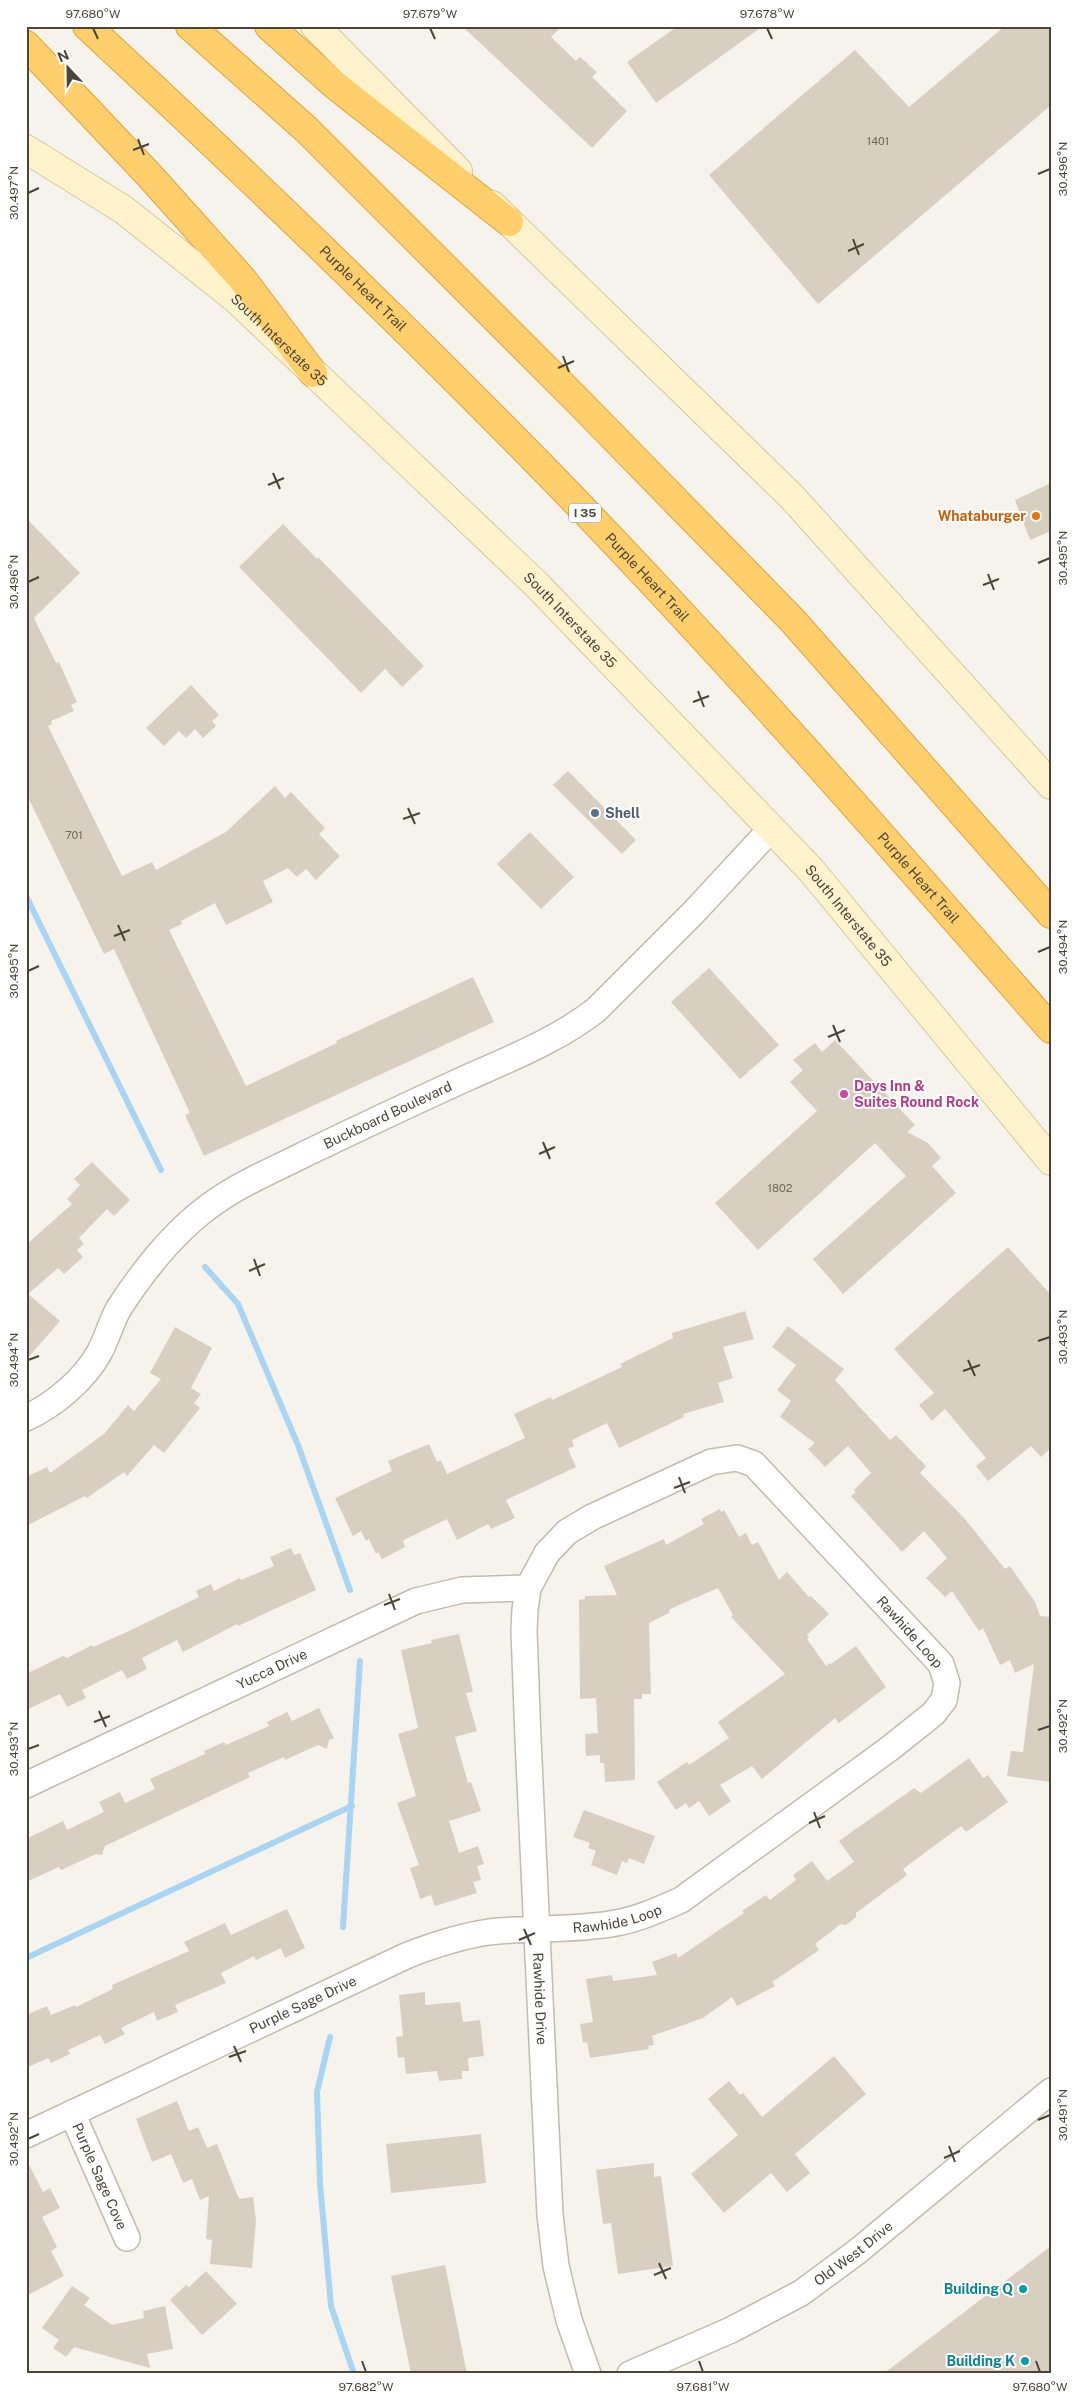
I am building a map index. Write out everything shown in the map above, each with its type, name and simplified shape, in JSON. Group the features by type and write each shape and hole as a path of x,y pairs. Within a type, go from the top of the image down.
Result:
{"highway":[{"name":"Purple Heart Trail","path":"87,26 188,119 379,303 550,476 779,720 1051,1029"},
{"path":"190,26 314,137 578,401 779,607 1051,914"},
{"path":"269,26 336,86 509,222"},
{"path":"26,45 149,175 243,280 313,373"}],"main road":[{"path":"315,26 509,222 792,497 1051,785"},
{"name":"South Interstate 35","path":"26,148 124,210 236,299 536,584 811,870 1051,1161"}],"street":[{"name":"Buckboard Boulevard","path":"26,1418 59,1398 81,1378 98,1354 118,1310 140,1279 163,1249 198,1215 218,1200 248,1182 391,1112 529,1052 580,1022 596,1010 694,912 771,829"},
{"name":"Rawhide Loop","path":"528,1588 547,1553 567,1532 584,1522 711,1462 737,1458 754,1464 762,1471 941,1664 948,1683 944,1700 933,1714 889,1750 741,1855 696,1891 650,1914 618,1923 535,1929"},
{"name":"Yucca Drive","path":"26,1785 416,1601 462,1590 528,1588"},
{"name":"Rawhide Drive","path":"528,1588 524,1631 535,1929 550,2215 556,2266 569,2320 588,2374"},
{"name":"Purple Sage Drive","path":"26,2135 408,1955 439,1944 488,1932 535,1929"},
{"name":"Old West Drive","path":"630,2374 731,2330 801,2293 858,2251 1051,2091"},
{"name":"Purple Sage Cove","path":"72,2113 127,2238"}],"building":[{"path":"462,26 562,26 551,37 576,61 580,57 597,72 592,77 627,111 592,148"},
{"path":"678,26 763,26 656,103 627,62"},
{"path":"1005,26 1051,26 1051,105 818,304 709,175 855,50 909,107"},
{"name":"Whataburger","path":"1051,483 1051,531 1030,540 1015,500"},
{"path":"26,518 80,573 34,618 56,663 59,662 77,702 71,705 74,711 51,721 52,724 48,726 122,876 152,862 156,870 226,832 275,786 285,798 291,792 325,828 319,834 340,856 316,880 306,869 297,877 288,868 263,881 273,902 226,925 215,903 181,921 182,924 169,930 246,1086 337,1043 336,1041 473,977 494,1022 204,1156 185,1115 190,1113 114,949 104,954 26,793"},
{"path":"283,524 317,559 318,557 424,666 402,687 385,669 361,693 239,567"},
{"path":"191,685 219,715 212,721 216,726 203,738 195,729 186,738 179,731 164,746 146,728"},
{"name":"Shell","path":"568,771 636,840 622,854 553,785"},
{"path":"530,832 574,877 541,909 497,864"},
{"path":"709,968 779,1045 740,1079 671,1002"},
{"path":"835,1040 915,1125 907,1132 928,1143 941,1158 932,1166 956,1193 843,1294 813,1259 906,1176 875,1143 758,1250 715,1203 817,1111 790,1082 803,1070 793,1060 815,1043 822,1052"},
{"path":"92,1162 130,1200 114,1216 107,1209 79,1238 84,1244 77,1250 83,1257 64,1274 58,1268 28,1294 60,1321 26,1360 26,1245 72,1204 67,1199 80,1185 74,1179"},
{"path":"1008,1247 1051,1295 1051,1448 1041,1457 1031,1446 988,1481 976,1466 986,1458 945,1409 932,1421 919,1405 934,1393 894,1349"},
{"path":"745,1311 754,1339 723,1347 733,1378 718,1383 724,1402 683,1414 684,1417 619,1448 607,1423 572,1440 574,1446 568,1449 576,1467 506,1500 515,1518 491,1529 488,1524 457,1540 447,1519 406,1539 403,1541 405,1547 382,1559 378,1552 376,1554 369,1539 366,1541 361,1531 353,1536 335,1498 392,1471 388,1461 429,1444 437,1462 441,1460 447,1474 525,1438 514,1414 551,1397 552,1400 622,1367 620,1364 673,1338 672,1333"},
{"path":"788,1326 844,1369 835,1380 890,1440 896,1435 926,1466 920,1473 965,1519 1005,1569 1010,1566 1035,1602 1040,1616 1051,1617 1051,1782 1007,1776 1011,1751 1023,1752 1034,1664 1015,1673 1010,1660 1000,1665 983,1628 979,1631 952,1591 945,1597 926,1578 947,1558 924,1531 902,1552 851,1496 856,1492 854,1490 871,1473 848,1446 825,1467 808,1449 815,1443 780,1417 791,1401 777,1390 796,1365 772,1347"},
{"path":"175,1327 212,1348 191,1388 201,1394 194,1403 200,1408 164,1453 154,1445 127,1476 124,1472 87,1498 85,1496 26,1526 26,1477 47,1467 50,1473 104,1434 128,1405 134,1411 161,1379 150,1373"},
{"path":"720,1509 721,1512 724,1510 739,1537 746,1533 752,1545 758,1542 779,1580 787,1572 809,1597 811,1596 829,1614 807,1635 809,1637 807,1639 826,1666 856,1646 886,1687 839,1723 835,1718 762,1779 752,1766 720,1785 731,1801 709,1816 699,1801 689,1808 686,1803 676,1810 657,1782 687,1762 689,1765 729,1738 718,1722 785,1674 731,1617 733,1615 718,1588 670,1609 669,1613 649,1623 651,1694 642,1694 642,1699 634,1699 635,1780 605,1782 604,1763 600,1763 600,1755 586,1756 585,1734 598,1733 596,1698 580,1699 579,1600 585,1599 585,1596 617,1595 604,1566 664,1539 666,1545 704,1524 701,1519"},
{"path":"291,1548 294,1555 300,1553 316,1590 238,1626 237,1624 183,1652 177,1640 142,1658 147,1669 127,1679 122,1670 82,1690 86,1698 67,1707 60,1694 26,1710 26,1674 63,1656 67,1658 92,1645 93,1647 129,1631 199,1597 196,1591 211,1584 214,1591 240,1578 241,1580 274,1566 270,1557"},
{"path":"459,1634 473,1692 466,1693 477,1731 455,1737 468,1783 471,1782 481,1811 449,1821 459,1853 478,1846 484,1864 477,1866 481,1880 473,1882 477,1893 435,1906 431,1895 420,1899 410,1868 419,1865 397,1803 416,1796 398,1734 418,1728 401,1650 432,1643 431,1640"},
{"path":"319,1708 334,1738 329,1740 327,1749 318,1745 285,1760 284,1757 248,1773 250,1777 105,1846 102,1855 96,1854 61,1870 59,1867 26,1882 26,1839 63,1821 67,1830 104,1812 99,1802 120,1792 125,1803 155,1789 150,1779 205,1754 204,1751 224,1742 226,1745 269,1726 267,1722 287,1712 292,1721"},
{"path":"969,1758 983,1778 988,1775 1008,1802 966,1832 961,1826 903,1869 907,1875 856,1913 856,1917 846,1925 841,1924 815,1944 819,1950 772,1982 775,1986 737,2006 732,1997 703,2018 652,2036 654,2045 648,2046 649,2049 590,2058 587,2042 583,2043 580,2024 593,2022 586,1979 612,1975 613,1981 657,1975 652,1962 676,1953 678,1958 744,1913 742,1911 766,1895 770,1900 796,1880 793,1875 812,1861 827,1881 854,1862 839,1841 914,1788 921,1793"},
{"path":"584,1810 655,1836 644,1864 629,1858 627,1863 622,1861 617,1875 591,1865 596,1851 588,1848 590,1843 573,1837"},
{"path":"287,1909 305,1948 285,1958 281,1948 256,1960 254,1956 221,1973 226,1983 175,2005 178,2012 157,2021 154,2012 121,2028 125,2034 105,2044 100,2035 68,2050 70,2054 51,2063 48,2058 26,2068 26,2015 47,2006 51,2015 75,2005 76,2007 113,1989 112,1985 189,1951 184,1942 225,1923 231,1935"},
{"path":"425,1992 425,2005 460,2002 463,2022 480,2020 484,2056 468,2058 469,2071 462,2071 462,2079 439,2081 437,2071 406,2074 404,2057 398,2058 396,2037 403,2036 399,1995"},
{"path":"834,2056 866,2094 795,2154 810,2173 787,2192 771,2173 724,2213 691,2174 738,2135 708,2099 729,2081 740,2095 743,2093 762,2117"},
{"path":"177,2101 189,2131 198,2127 207,2148 217,2144 239,2199 253,2197 256,2220 252,2268 210,2264 212,2240 206,2239 209,2196 200,2200 192,2179 183,2183 171,2154 152,2162 136,2119"},
{"path":"481,2134 486,2183 391,2193 386,2144"},
{"path":"26,2159 43,2192 50,2188 60,2208 42,2217 57,2247 51,2251 64,2276 26,2296"},
{"path":"654,2163 654,2177 661,2176 673,2266 618,2274 611,2223 603,2224 596,2170"},
{"name":"Building Q","path":"1051,2246 1051,2374 883,2374"},
{"path":"445,2265 467,2374 411,2374 391,2276"},
{"path":"206,2271 237,2304 202,2335 170,2300 186,2285 189,2287"},
{"path":"72,2286 90,2298 84,2305 112,2325 144,2318 143,2311 165,2306 173,2349 147,2354 150,2368 74,2347 66,2357 53,2348 59,2340 42,2328"}],"waterway":[{"path":"26,896 161,1170"},
{"path":"205,1267 238,1304 298,1445 350,1590"},
{"path":"343,1927 360,1661"},
{"path":"26,1958 352,1806"},
{"path":"330,2037 317,2092 320,2184 331,2306 354,2374"}],"place":[{"name":"Whataburger","path":"1036,516"},
{"name":"Shell","path":"595,813"},
{"name":"Days Inn & Suites Round Rock","path":"844,1094"},
{"name":"Building Q","path":"1023,2289"},
{"name":"Building K","path":"1025,2361"}]}
